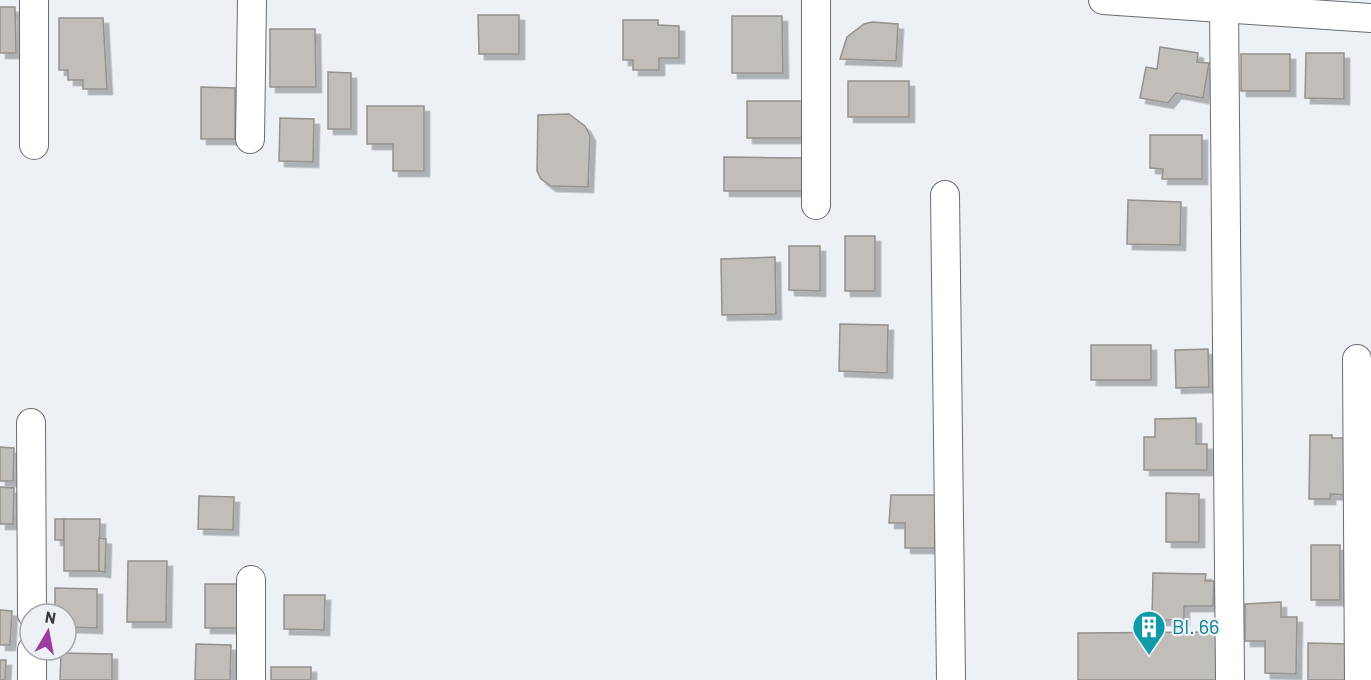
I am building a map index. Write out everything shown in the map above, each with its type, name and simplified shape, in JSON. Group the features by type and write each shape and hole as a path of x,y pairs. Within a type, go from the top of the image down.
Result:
{"street":[{"path":"34,0 34,146"},
{"path":"250,139 252,0"},
{"path":"816,0 816,205"},
{"path":"1103,0 1224,7 1303,6 1371,18"},
{"path":"1224,7 1230,680"},
{"path":"945,195 951,680"},
{"path":"1357,359 1359,680"},
{"path":"31,423 32,602"},
{"path":"251,580 251,680"},
{"path":"32,662 32,680"}],"building":[{"path":"0,7 15,7 16,53 0,53"},
{"path":"478,15 519,15 519,54 479,54"},
{"path":"732,16 782,16 783,73 732,73"},
{"path":"59,18 103,18 107,89 83,89 83,80 68,80 68,70 59,70"},
{"path":"623,20 658,20 658,25 679,26 679,58 659,58 659,70 633,70 633,60 623,60"},
{"path":"872,22 898,24 896,61 840,59 847,37 864,24"},
{"path":"270,29 315,29 316,87 270,87"},
{"path":"1160,47 1198,53 1197,62 1209,63 1203,98 1176,93 1168,103 1140,98 1146,67 1157,69"},
{"path":"1306,53 1344,53 1344,99 1305,98"},
{"path":"1241,54 1290,54 1290,91 1241,91"},
{"path":"328,72 351,73 351,129 328,129"},
{"path":"848,81 909,81 909,117 848,117"},
{"path":"201,87 235,88 235,139 201,139"},
{"path":"747,101 802,101 802,138 747,138"},
{"path":"367,106 424,106 424,171 393,171 393,144 367,144"},
{"path":"569,114 585,126 590,136 588,187 551,186 541,179 537,171 538,115"},
{"path":"280,118 314,119 313,162 279,161"},
{"path":"1150,135 1202,135 1202,179 1162,179 1163,169 1150,168"},
{"path":"724,157 803,158 803,191 724,191"},
{"path":"1128,200 1181,202 1180,245 1127,244"},
{"path":"845,236 875,236 875,291 845,291"},
{"path":"789,246 820,246 820,291 789,290"},
{"path":"775,257 776,314 722,315 721,259"},
{"path":"840,324 888,325 887,373 839,371"},
{"path":"1091,345 1151,345 1151,380 1091,380"},
{"path":"1208,349 1209,387 1176,388 1175,350"},
{"path":"1196,418 1196,444 1207,444 1207,470 1144,470 1144,437 1155,437 1155,419"},
{"path":"1310,435 1332,435 1332,438 1345,438 1345,495 1330,494 1330,499 1309,499"},
{"path":"0,447 14,448 13,481 0,481"},
{"path":"0,487 14,488 13,524 0,524"},
{"path":"1166,493 1199,494 1199,542 1166,542"},
{"path":"891,495 935,495 935,548 905,548 905,523 889,523"},
{"path":"199,496 234,497 233,530 198,529"},
{"path":"55,519 64,519 64,540 55,540"},
{"path":"64,519 100,519 99,571 64,571"},
{"path":"99,538 106,539 105,572 99,571"},
{"path":"1311,545 1340,545 1340,600 1311,600"},
{"path":"128,561 167,561 166,622 127,622"},
{"path":"1153,573 1206,574 1205,581 1214,581 1213,606 1184,606 1184,620 1152,620"},
{"path":"205,584 240,584 239,628 205,628"},
{"path":"55,588 97,589 97,628 78,627 78,602 55,602"},
{"path":"284,595 325,595 324,630 284,629"},
{"path":"1281,602 1281,617 1297,617 1296,674 1265,673 1265,641 1245,641 1245,604"},
{"path":"0,610 12,611 10,645 0,645"},
{"name":"Bl. 66","path":"1220,632 1220,680 1078,680 1078,633"},
{"path":"1308,643 1349,644 1349,680 1308,680"},
{"path":"196,644 231,645 230,680 195,680"},
{"path":"78,653 112,654 112,680 60,680 61,662 78,662"},
{"path":"0,660 6,660 5,680 0,680"},
{"path":"271,667 311,667 311,680 271,680"}],"place":[{"name":"Bl. 66","path":"1149,656"}]}
